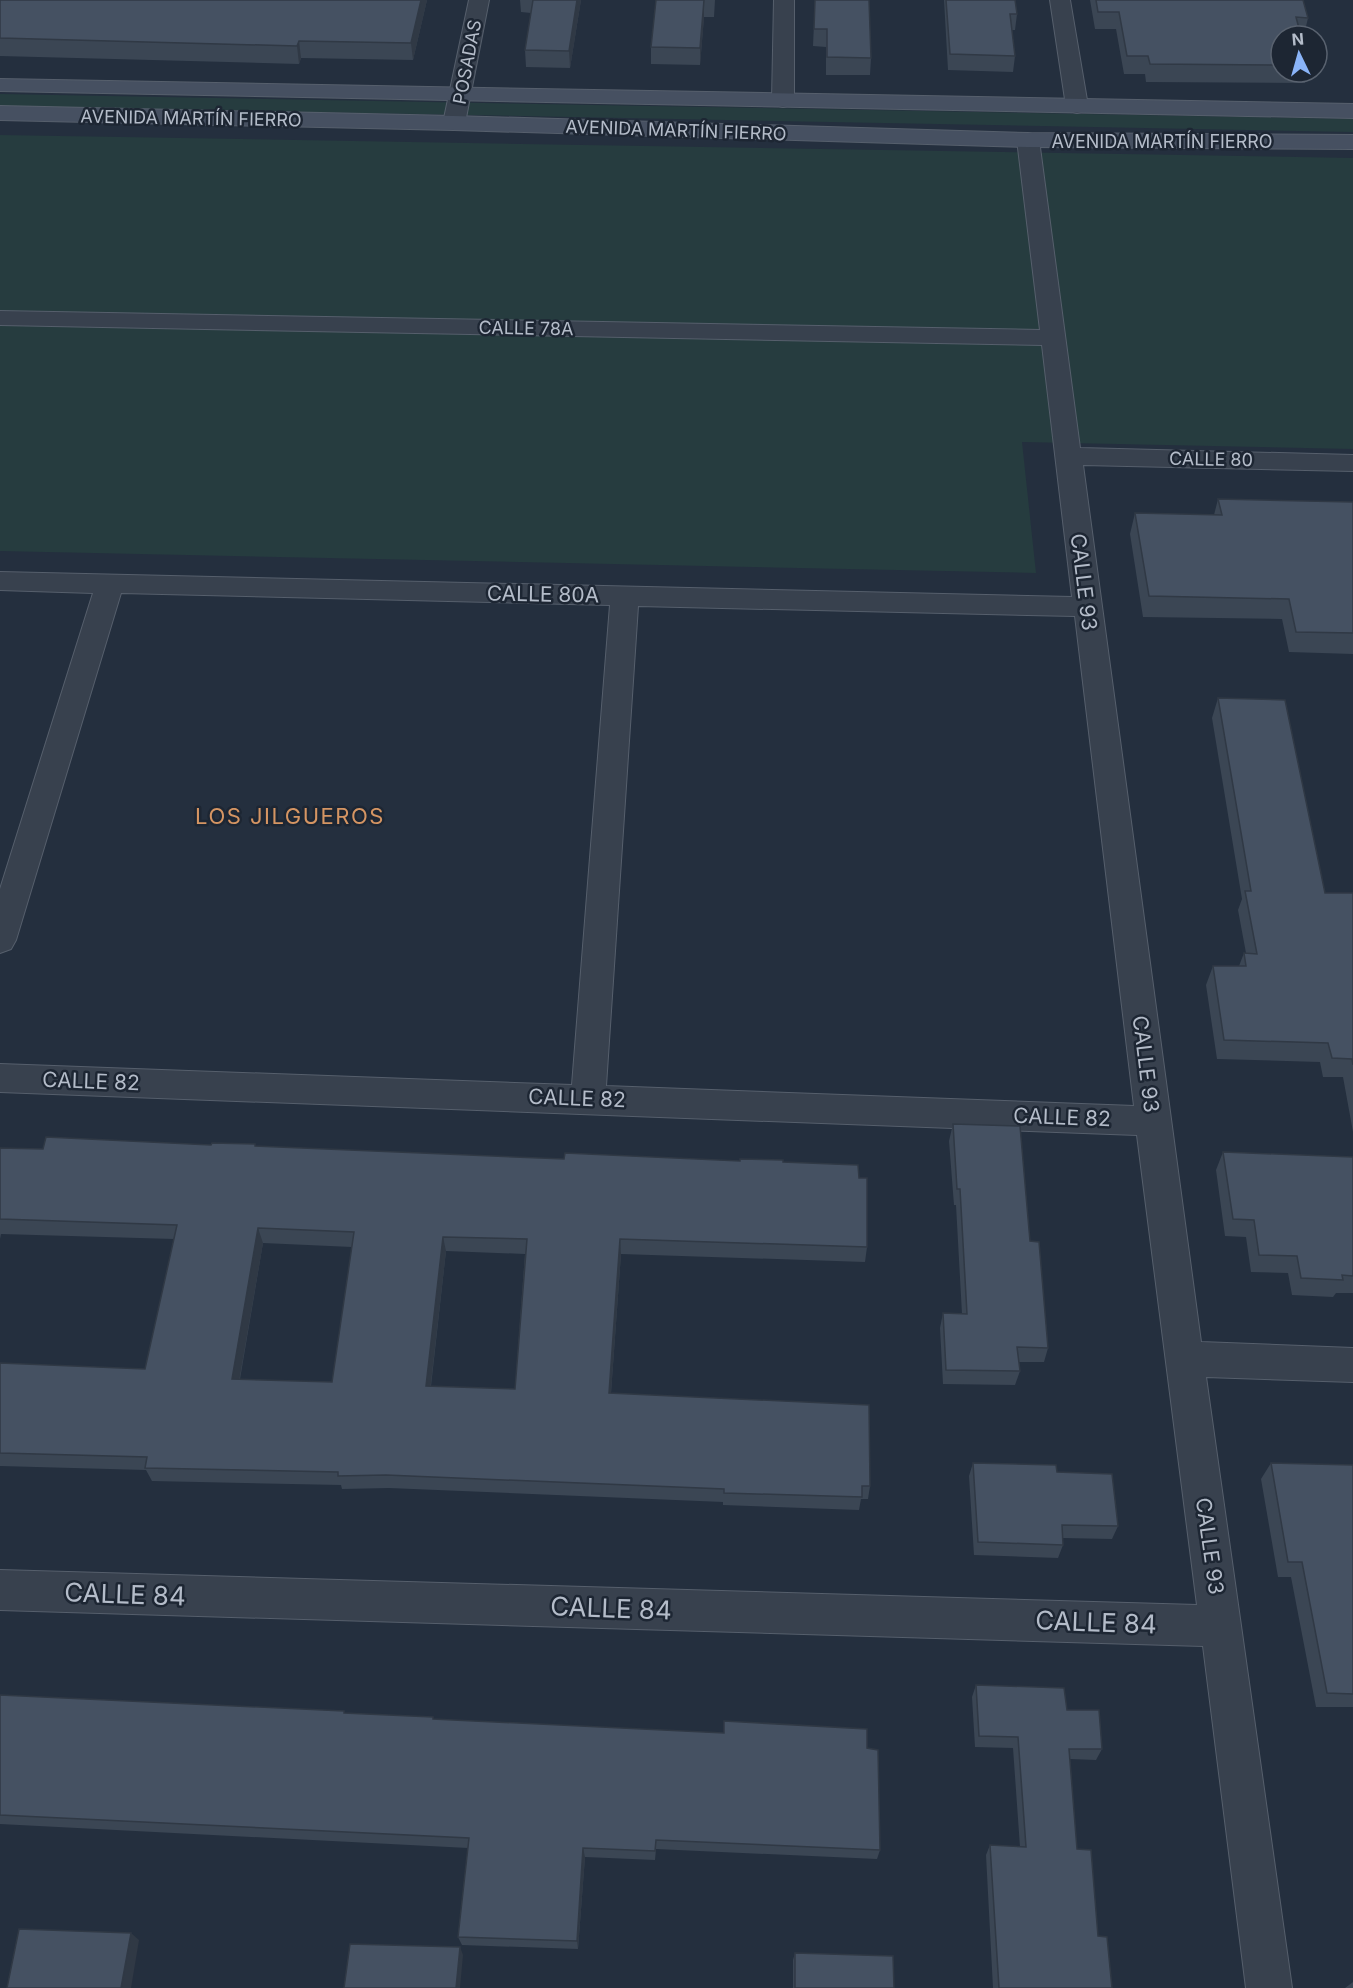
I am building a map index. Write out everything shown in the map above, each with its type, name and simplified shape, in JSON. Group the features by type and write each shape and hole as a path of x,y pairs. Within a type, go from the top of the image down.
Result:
{"main road":[{"name":"AVENIDA MARTÍN FIERRO","path":"0,85 1353,111"},
{"name":"AVENIDA MARTÍN FIERRO","path":"0,113 454,123 1028,140 1353,142"}],"street":[{"name":"POSADAS","path":"454,123 479,0"},
{"path":"783,100 784,0"},
{"path":"1060,0 1077,105"},
{"name":"CALLE 93","path":"1028,140 1153,1121 1269,1988"},
{"name":"CALLE 78A","path":"0,318 1052,338"},
{"name":"CALLE 80","path":"1068,456 1353,463"},
{"name":"CALLE 80A","path":"0,581 1087,607"},
{"path":"0,940 110,584"},
{"path":"588,1098 626,596"},
{"name":"CALLE 82","path":"0,1078 588,1098 1153,1121"},
{"path":"1185,1359 1353,1365"},
{"name":"CALLE 84","path":"0,1590 1221,1626"}],"green space":[{"path":"0,94 1353,119 1353,132 0,106"},
{"path":"0,135 1353,158 1353,449 1022,442 1036,573 0,551"}],"building":[{"path":"0,0 421,0 411,43 299,41 297,46 0,38"},
{"path":"533,0 577,0 569,51 525,50"},
{"path":"656,0 704,0 700,48 651,47"},
{"path":"815,0 869,0 871,58 827,57 827,29 814,29"},
{"path":"946,0 1015,0 1017,14 1010,14 1015,56 950,54"},
{"path":"1096,0 1303,0 1308,18 1296,17 1298,24 1269,24 1269,65 1150,64 1148,56 1127,56 1119,12 1098,12"},
{"path":"1218,499 1353,502 1353,633 1296,632 1289,599 1149,596 1135,513 1222,515"},
{"path":"1218,698 1285,700 1325,893 1353,893 1353,1065 1352,1059 1332,1058 1328,1043 1224,1040 1213,966 1246,966 1244,953 1257,954 1245,891 1251,891"},
{"path":"953,1124 1020,1126 1030,1241 1039,1242 1048,1348 1017,1347 1020,1371 946,1370 943,1313 967,1314 960,1189 957,1189"},
{"path":"46,1137 211,1145 212,1143 255,1144 255,1146 564,1159 565,1153 740,1161 740,1159 783,1160 783,1162 858,1165 859,1178 867,1178 867,1247 620,1239 609,1393 869,1405 870,1486 862,1486 862,1497 724,1493 724,1489 386,1475 338,1476 338,1472 145,1468 147,1457 0,1453 0,1363 145,1369 177,1225 0,1219 0,1148 43,1149","holes":["258,1228 354,1232 332,1382 232,1379","443,1237 527,1239 515,1389 426,1386"]},
{"path":"1223,1152 1353,1157 1353,1276 1342,1275 1343,1280 1301,1278 1297,1256 1259,1255 1254,1220 1233,1219"},
{"path":"973,1463 1056,1465 1057,1472 1112,1474 1118,1526 1062,1525 1063,1545 978,1542"},
{"path":"1271,1463 1353,1465 1353,1694 1327,1693 1302,1562 1288,1562"},
{"path":"976,1685 1064,1688 1067,1710 1099,1710 1102,1749 1069,1749 1077,1849 1091,1850 1098,1936 1107,1937 1112,1988 999,1988 990,1845 1026,1847 1018,1737 979,1736"},
{"path":"0,1695 344,1711 344,1713 433,1717 433,1719 724,1733 724,1721 867,1729 867,1748 878,1750 880,1850 656,1840 655,1851 583,1848 577,1941 458,1937 469,1838 0,1815"},
{"path":"19,1929 131,1933 121,1988 7,1988"},
{"path":"350,1944 460,1947 456,1988 344,1988"},
{"path":"795,1953 893,1956 894,1988 795,1988"}],"district":[{"name":"LOS JILGUEROS","path":"290,816"}]}
